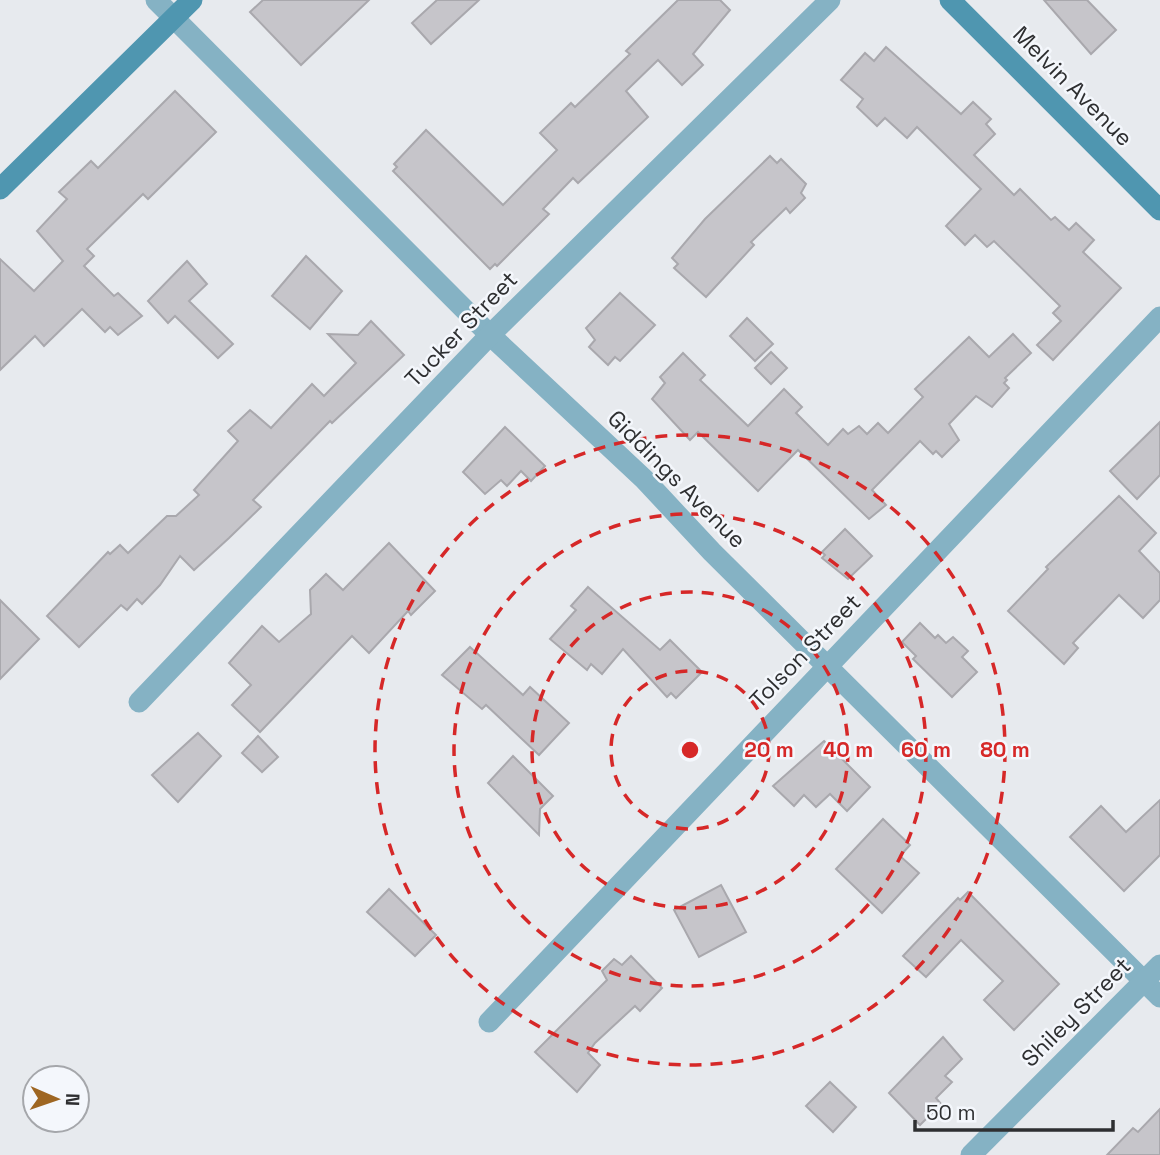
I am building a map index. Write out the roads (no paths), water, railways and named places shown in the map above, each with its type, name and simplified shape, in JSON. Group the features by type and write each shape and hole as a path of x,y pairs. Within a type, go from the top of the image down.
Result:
{"street":[{"name":"Giddings Avenue","path":"156,0 490,335 644,479 712,552 1160,997"},
{"path":"0,189 192,0"},
{"name":"Tucker Street","path":"139,702 490,335 830,0"},
{"name":"Melvin Avenue","path":"950,0 1160,209"},
{"name":"Tolson Street","path":"489,1022 1160,317"},
{"name":"Shiley Street","path":"971,1155 1160,965"}]}
